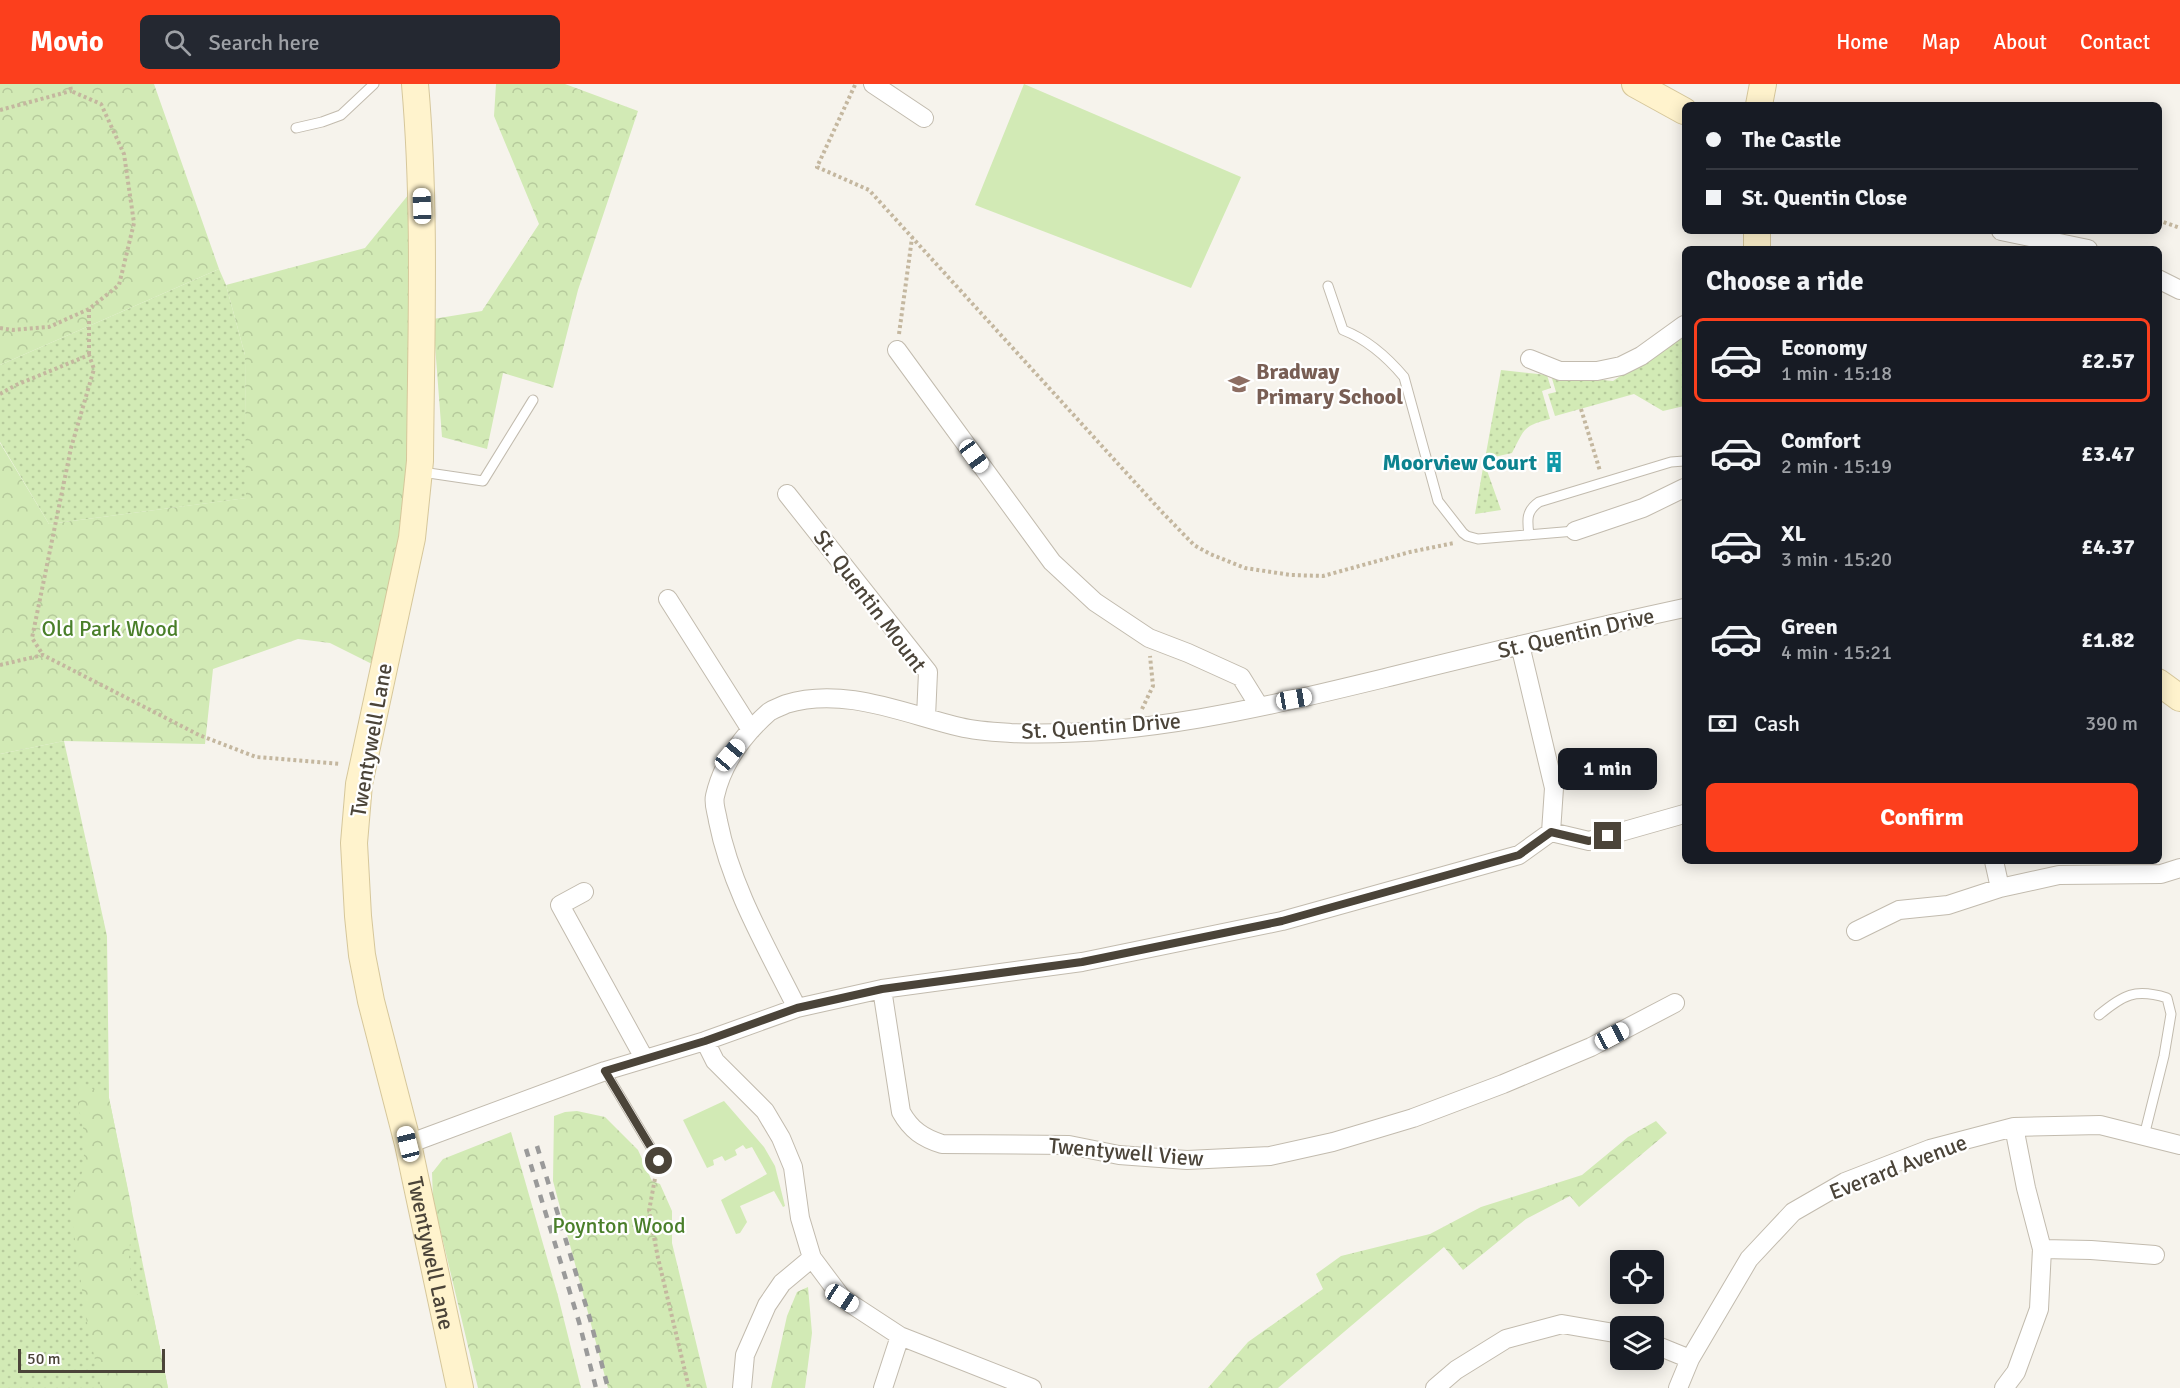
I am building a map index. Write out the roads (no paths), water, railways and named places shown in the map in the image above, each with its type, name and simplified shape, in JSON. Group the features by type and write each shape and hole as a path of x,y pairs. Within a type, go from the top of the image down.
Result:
{"street":[{"name":"Twentywell Lane","path":"415,84 422,206 420,471 412,538 362,767 354,843 362,955 371,1001 408,1144 460,1388"},
{"path":"873,84 924,118"},
{"path":"1635,84 1682,110"},
{"path":"1760,102 1763,84"},
{"path":"2016,234 2074,246"},
{"path":"2162,281 2180,290"},
{"path":"1530,359 1560,371 1597,371 1621,366 1641,356 1682,326"},
{"path":"897,350 1052,562 1095,602 1149,638 1188,652 1241,677 1259,706"},
{"path":"1575,531 1643,508 1682,489"},
{"name":"St. Quentin Mount","path":"787,494 928,672 926,717"},
{"path":"668,599 751,730"},
{"name":"St. Quentin Drive","path":"797,1008 753,919 723,847 714,799 730,755 773,709 801,700 832,698 885,706 963,728 1008,733 1068,733 1199,719 1311,696 1682,608"},
{"path":"1520,645 1554,788 1551,832"},
{"path":"2162,685 2180,698"},
{"path":"408,1144 605,1071 705,1041 797,1008 882,989 1082,962 1282,921 1519,855 1551,832 1589,841 1682,815"},
{"path":"1995,864 2000,888"},
{"path":"1856,931 1899,910 1948,906 2000,888 2059,875 2162,874 2180,868"},
{"path":"584,892 560,905 644,1058"},
{"name":"Twentywell View","path":"882,989 901,1112 907,1123 929,1140 942,1144 1069,1146 1119,1155 1187,1160 1270,1156 1334,1142 1413,1118 1591,1047 1675,1004"},
{"path":"705,1041 715,1061 765,1111 781,1138 793,1167 800,1218 812,1258 842,1298 900,1336 1032,1388"},
{"name":"Everard Avenue","path":"1678,1388 1690,1359 1749,1258 1793,1212 1845,1182 1930,1149 2014,1127 2100,1125 2180,1145"},
{"path":"2004,1388 2016,1372 2039,1310 2042,1249 2026,1188 2014,1127"},
{"path":"2042,1249 2091,1250 2155,1256"},
{"path":"742,1388 745,1355 767,1305 782,1282 812,1258"},
{"path":"1435,1388 1455,1370 1506,1339 1562,1324 1610,1332"},
{"path":"883,1388 900,1336"},
{"path":"1664,1348 1690,1359"}],"lane":[{"path":"296,128 341,115 367,88 374,84"},
{"path":"1328,286 1343,330 1353,333 1391,362 1404,377 1438,501 1467,536 1478,539 1575,531"},
{"path":"420,471 483,481 533,400"},
{"path":"1529,535 1528,514 1531,507 1539,502 1671,462 1682,461"},
{"path":"2099,1015 2119,998 2129,995 2153,993 2167,998 2171,1014 2164,1056 2144,1136"},
{"path":"605,1071 659,1161"}],"railway":[{"path":"537,1146 590,1319 608,1388"},
{"path":"526,1149 579,1322 596,1388"}],"place":[{"name":"Bradway Primary School","path":"1239,384"},
{"name":"Moorview Court","path":"1554,462"}],"park label":[{"name":"Old Park Wood","path":"110,628"},
{"name":"Poynton Wood","path":"619,1225"}]}
